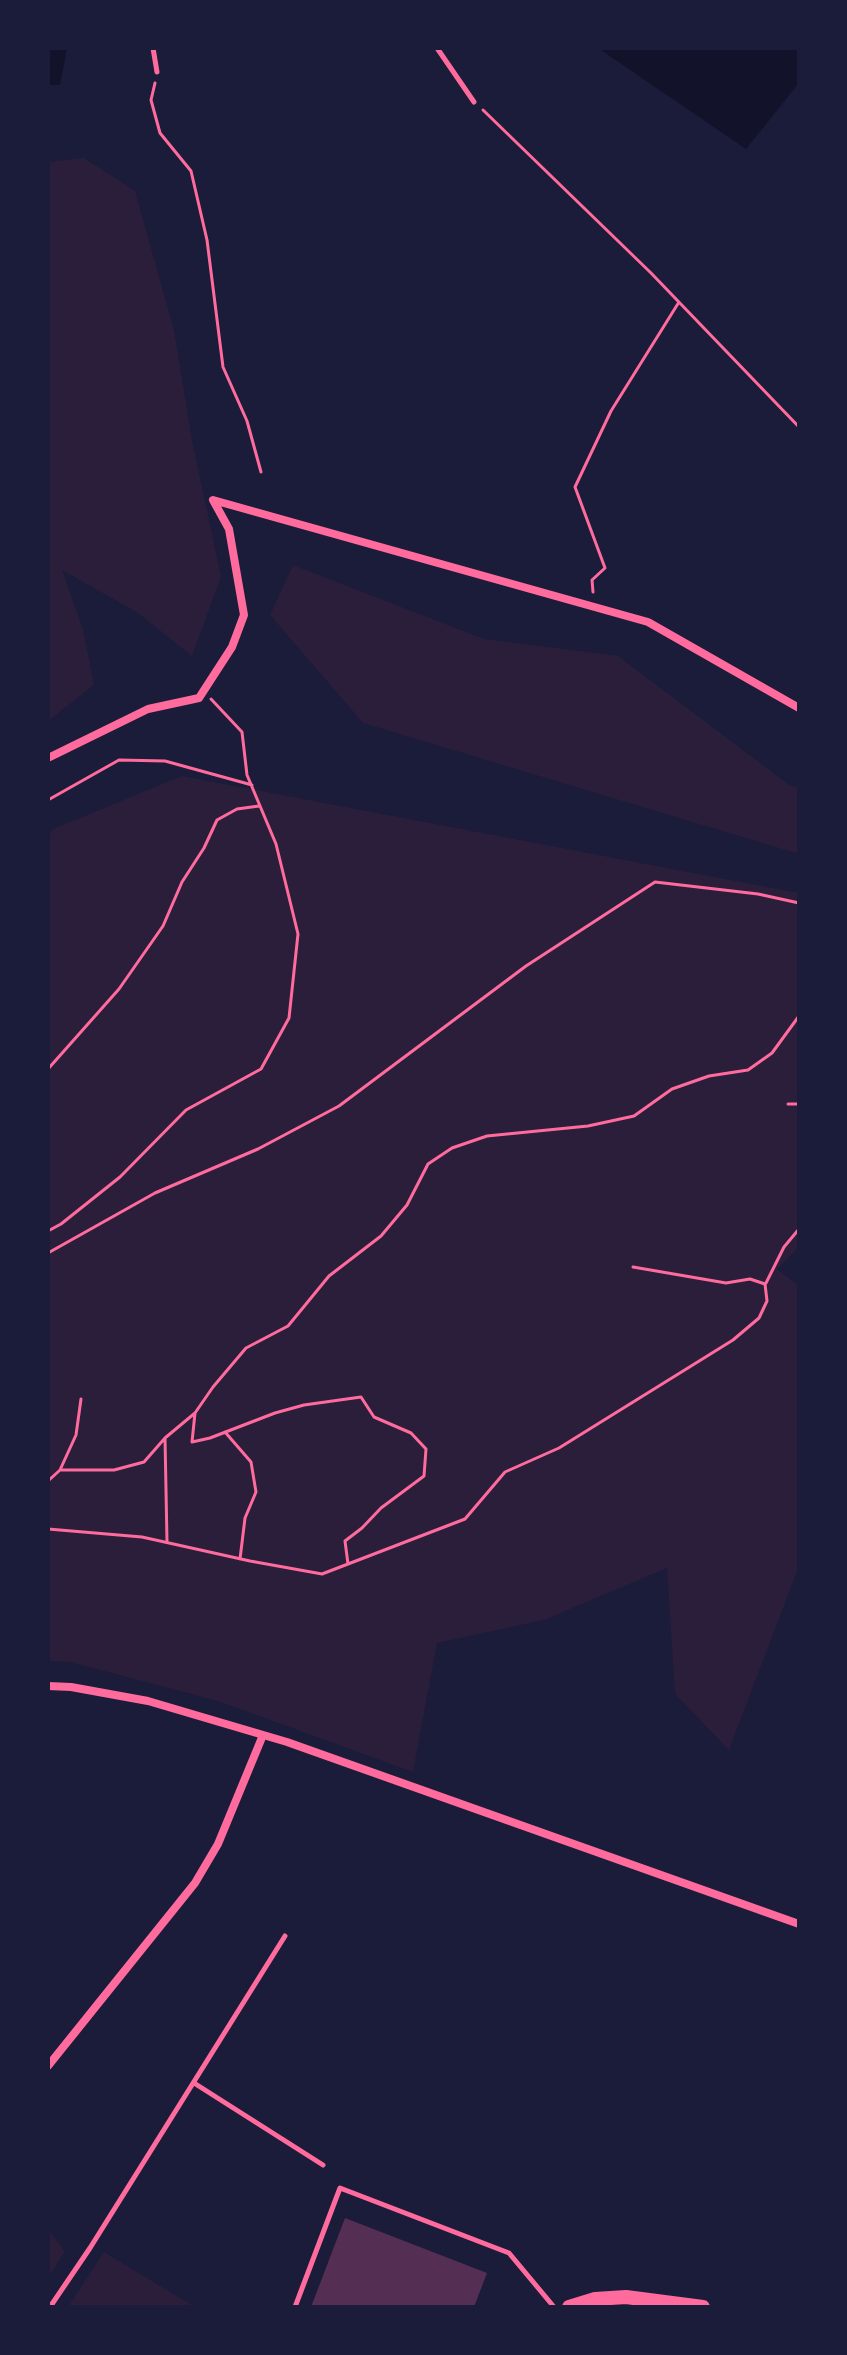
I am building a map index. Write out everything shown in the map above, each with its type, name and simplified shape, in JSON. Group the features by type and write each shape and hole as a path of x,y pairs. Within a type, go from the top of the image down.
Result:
{"main road":[{"path":"569,2307 595,2299 626,2297 703,2307"}],"street":[{"path":"48,758 148,709 199,698 204,691 232,647 244,615 229,529 213,500 648,622 799,708"},
{"path":"48,1686 71,1687 148,1701 263,1735 551,1834 799,1924"},
{"path":"48,2066 195,1883 218,1844 263,1735"}],"lane":[{"path":"153,48 157,72"},
{"path":"437,48 474,102"},
{"path":"50,2307 285,1936"},
{"path":"194,2083 323,2165"},
{"path":"295,2307 340,2188 509,2253 554,2307"}],"path":[{"path":"157,72 151,100 160,133 191,171 207,240 223,367 247,421 261,472"},
{"path":"474,102 679,302 799,427"},
{"path":"594,606 592,580 605,568 575,487 611,411 679,302"},
{"path":"48,1231 120,1177 186,1110 261,1069 289,1018 298,934 276,844 247,775 242,732 204,691"},
{"path":"48,800 119,760 165,761 252,785"},
{"path":"48,1069 119,989 163,926 182,882 204,848 217,820 237,809 260,806"},
{"path":"48,1253 155,1193 258,1149 339,1106 526,966 655,882 758,894 799,903"},
{"path":"60,1470 114,1470 144,1462 165,1438 195,1413 246,1348 288,1326 329,1276 381,1236 407,1205 428,1164 452,1148 487,1136 588,1126 634,1116 672,1089 709,1076 748,1070 772,1053 799,1016"},
{"path":"788,1104 799,1104"},
{"path":"48,1529 142,1537 322,1574 465,1519 505,1472 559,1448 733,1340 759,1318 767,1301 765,1284 784,1247 799,1229"},
{"path":"633,1267 726,1283 750,1279 765,1284"},
{"path":"195,1413 192,1442 304,1405 361,1397 374,1417 411,1433 426,1449 424,1476 381,1508 345,1541 348,1564"},
{"path":"48,1481 60,1470 76,1435 81,1399"},
{"path":"225,1432 251,1462 256,1492 245,1518 240,1559"},
{"path":"165,1438 167,1542"}],"shaded area":[{"path":"48,48 67,48 60,85 48,85"},
{"path":"598,48 799,48 799,83 746,149"},
{"path":"84,158 135,191 174,330 192,440 221,577 192,656 138,613 62,570 83,629 94,685 48,721 48,162"},
{"path":"293,565 484,639 618,656 788,784 799,789 799,854 363,723 270,615"},
{"path":"182,776 799,893 799,1247 777,1269 799,1286 799,1566 729,1750 675,1694 667,1568 544,1620 437,1643 413,1772 218,1701 70,1662 48,1661 48,837 53,829"},
{"path":"48,2230 65,2251 48,2278"},
{"path":"104,2252 195,2307 68,2307"}],"building":[{"path":"345,2218 487,2273 474,2307 311,2307"}]}
